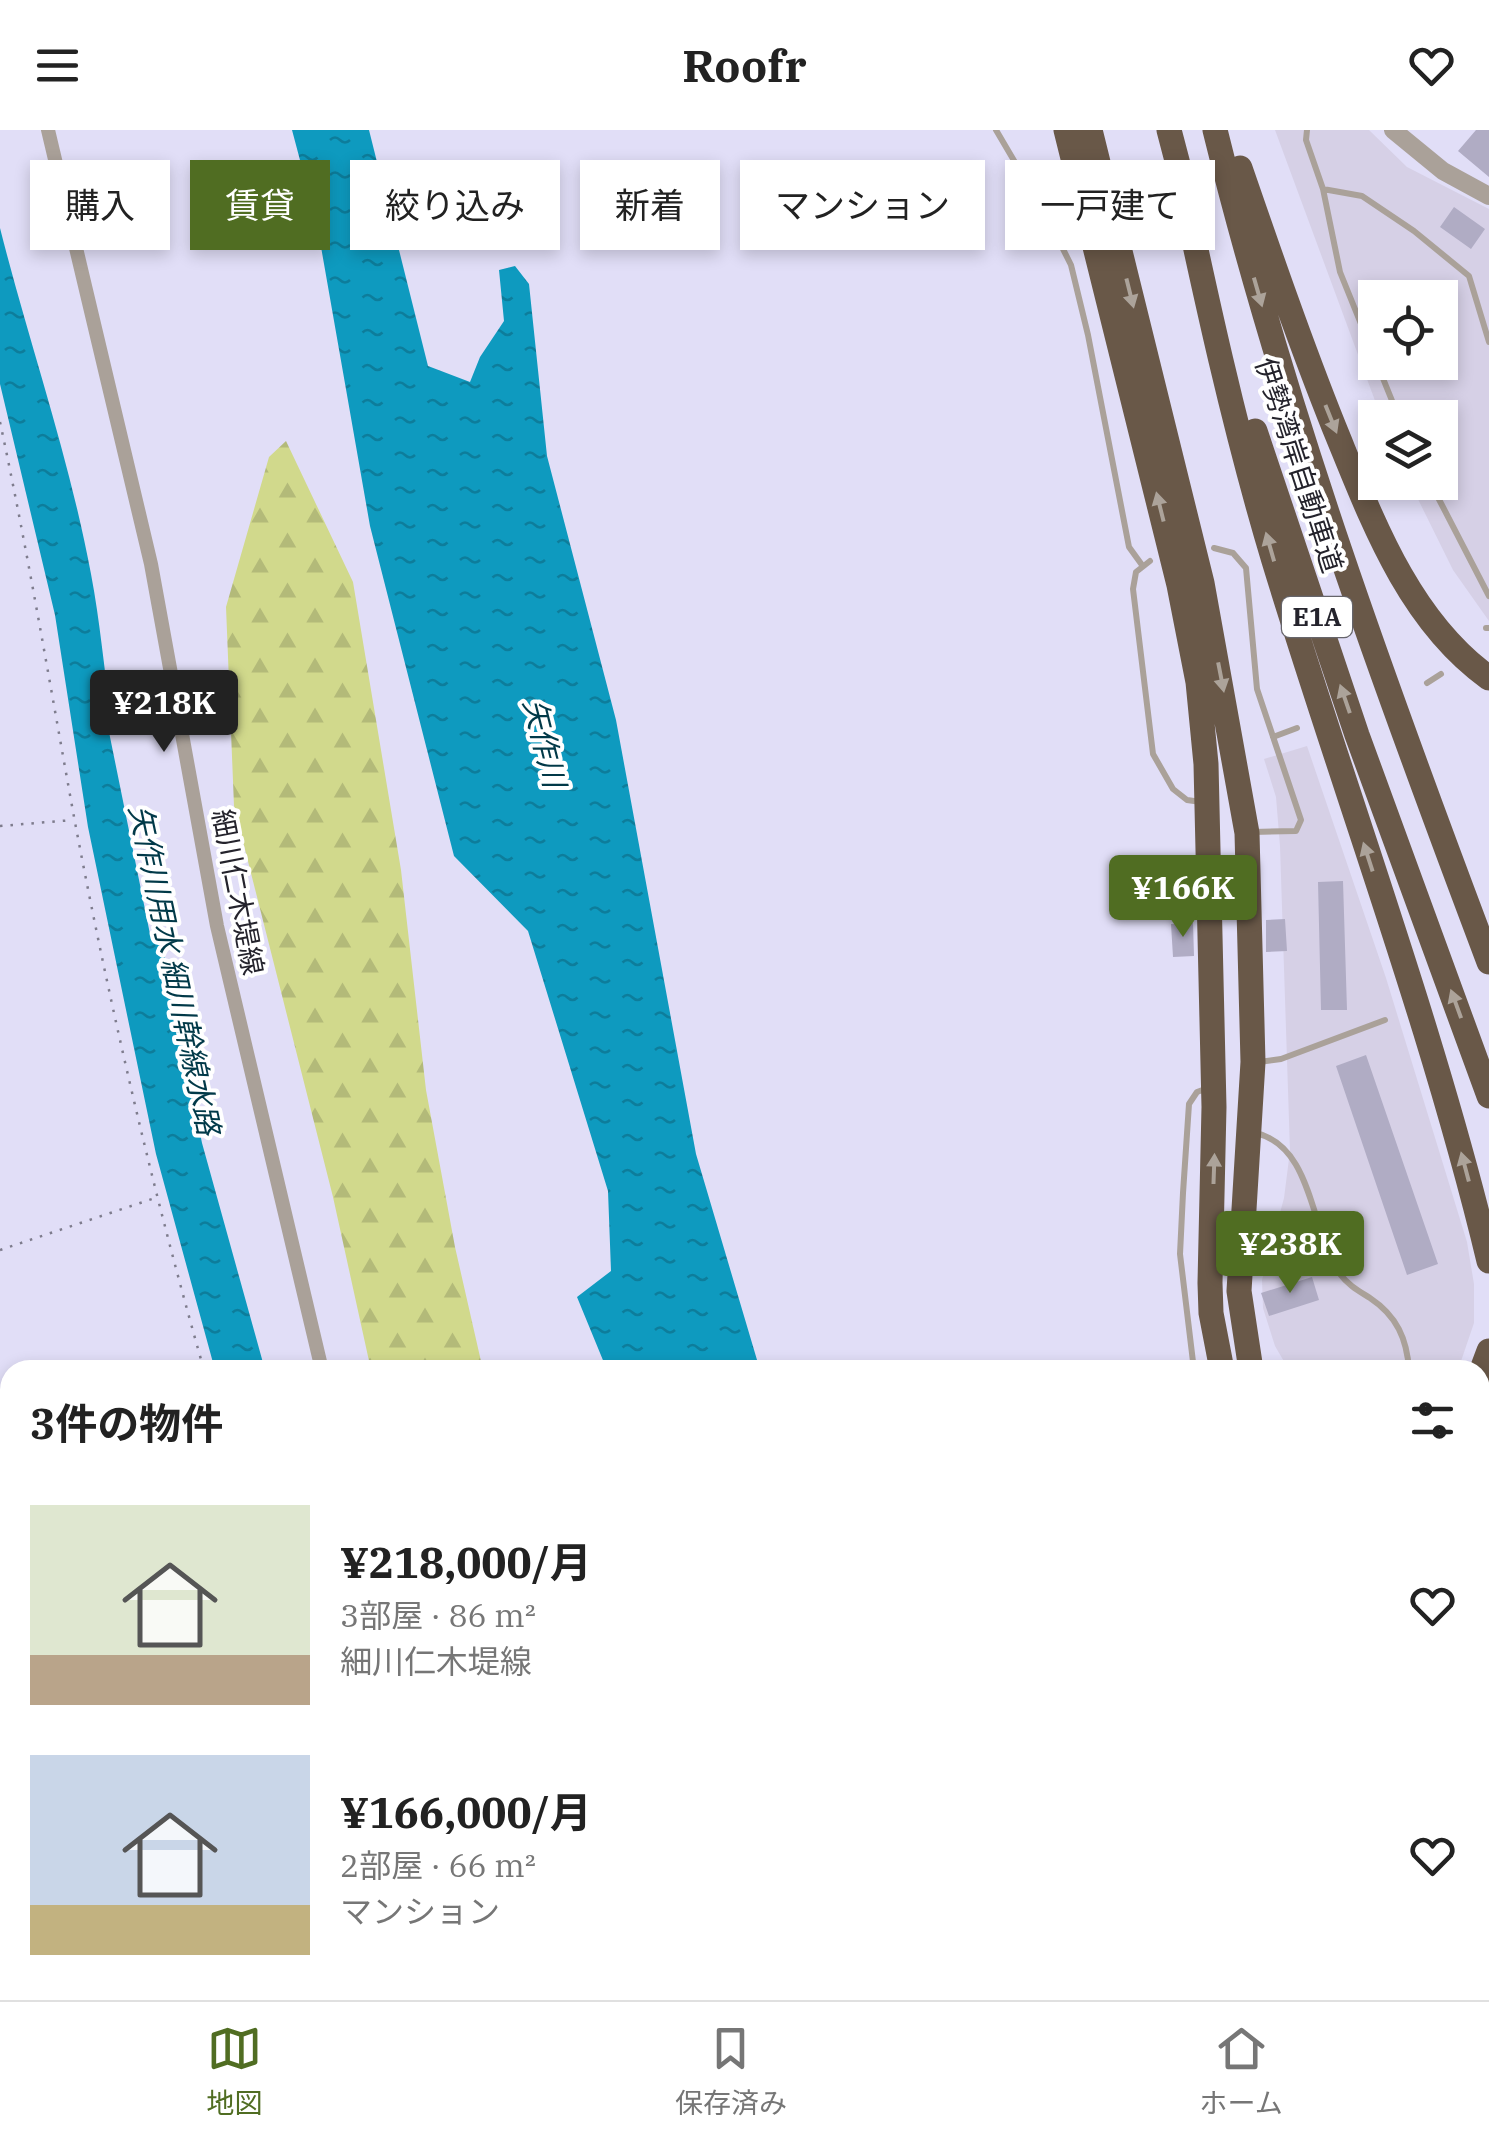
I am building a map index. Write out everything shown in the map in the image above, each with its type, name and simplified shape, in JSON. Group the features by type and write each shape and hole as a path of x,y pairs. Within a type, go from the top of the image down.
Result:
{"highway":[{"path":"1066,130 1189,632 1203,726 1214,1087 1210,1283 1220,1360"},
{"path":"1090,130 1202,583 1247,832 1253,1062 1239,1291 1249,1360"},
{"name":"伊勢湾岸自動車道","path":"1169,130 1230,351 1294,554 1489,1096"},
{"name":"伊勢湾岸自動車道","path":"1215,130 1256,287 1338,550 1489,962"},
{"path":"1227,130 1296,328 1381,536 1432,623 1468,662 1489,678"},
{"path":"1176,157 1230,401 1274,558 1431,1054 1489,1261"},
{"path":"1239,1291 1259,1360"}],"street":[{"name":"細川仁木堤線","path":"48,130 151,564 217,926 320,1360"},
{"path":"1393,130 1409,138 1443,170 1489,196"}],"lane":[{"path":"996,130 1070,265 1088,335 1129,548 1142,565"},
{"path":"1307,130 1306,140 1323,189 1340,272 1392,400"},
{"path":"1323,189 1362,196 1414,230 1469,276 1489,342"},
{"path":"1439,500 1489,596"},
{"path":"1214,548 1233,552 1246,568 1257,689 1300,814 1300,826 1289,832 1247,832"},
{"path":"1150,561 1142,565 1133,589 1154,754 1180,796 1206,802"},
{"path":"1427,683 1441,674"},
{"path":"1273,737 1298,728"},
{"path":"1253,1062 1281,1059 1385,1020"},
{"path":"1193,1360 1180,1254 1187,1116 1192,1097 1214,1087"},
{"path":"1250,1132 1277,1141 1292,1157 1342,1278 1394,1320 1408,1360"}],"path":[{"path":"0,422 33,577 75,820 155,1198 201,1360"},
{"path":"0,826 75,820"},
{"path":"0,1250 155,1198"}],"shaded area":[{"path":"1275,130 1369,130 1407,167 1489,209 1489,621 1453,570 1418,500 1458,500 1458,400 1375,400 1367,380 1458,380 1458,280 1358,280 1358,355"},
{"path":"1307,746 1386,978 1467,1242 1474,1284 1474,1323 1461,1360 1283,1360 1275,1346 1263,1308 1262,1280 1284,1198 1290,1151 1280,846 1276,797 1264,759"}],"green space":[{"path":"286,441 353,582 401,870 426,1090 481,1360 369,1360 333,1197 234,806 226,607 269,457"}],"water":[{"name":"矢作川","path":"292,130 369,130 376,160 350,160 350,250 399,250 428,366 470,382 480,357 504,321 499,270 515,266 529,284 547,456 616,720 696,1154 757,1360 603,1360 577,1297 611,1271 608,1191 528,931 454,856 370,526 322,250 330,250 330,160 300,160"},
{"name":"矢作川用水 細川幹線水路","path":"0,228 82,530 99,627 111,717 109,732 150,934 163,949 202,1143 262,1360 212,1360 156,1154 88,827 55,615 0,384"}],"building":[{"path":"1476,130 1489,130 1489,177 1458,151"},
{"path":"1454,207 1485,229 1471,249 1440,227"},
{"path":"1343,881 1347,1010 1321,1010 1318,882"},
{"path":"1285,919 1287,951 1266,952 1266,920"},
{"path":"1193,923 1194,956 1173,957 1171,924"},
{"path":"1366,1055 1438,1264 1407,1275 1336,1066"},
{"path":"1312,1277 1319,1300 1269,1316 1261,1293"}]}
